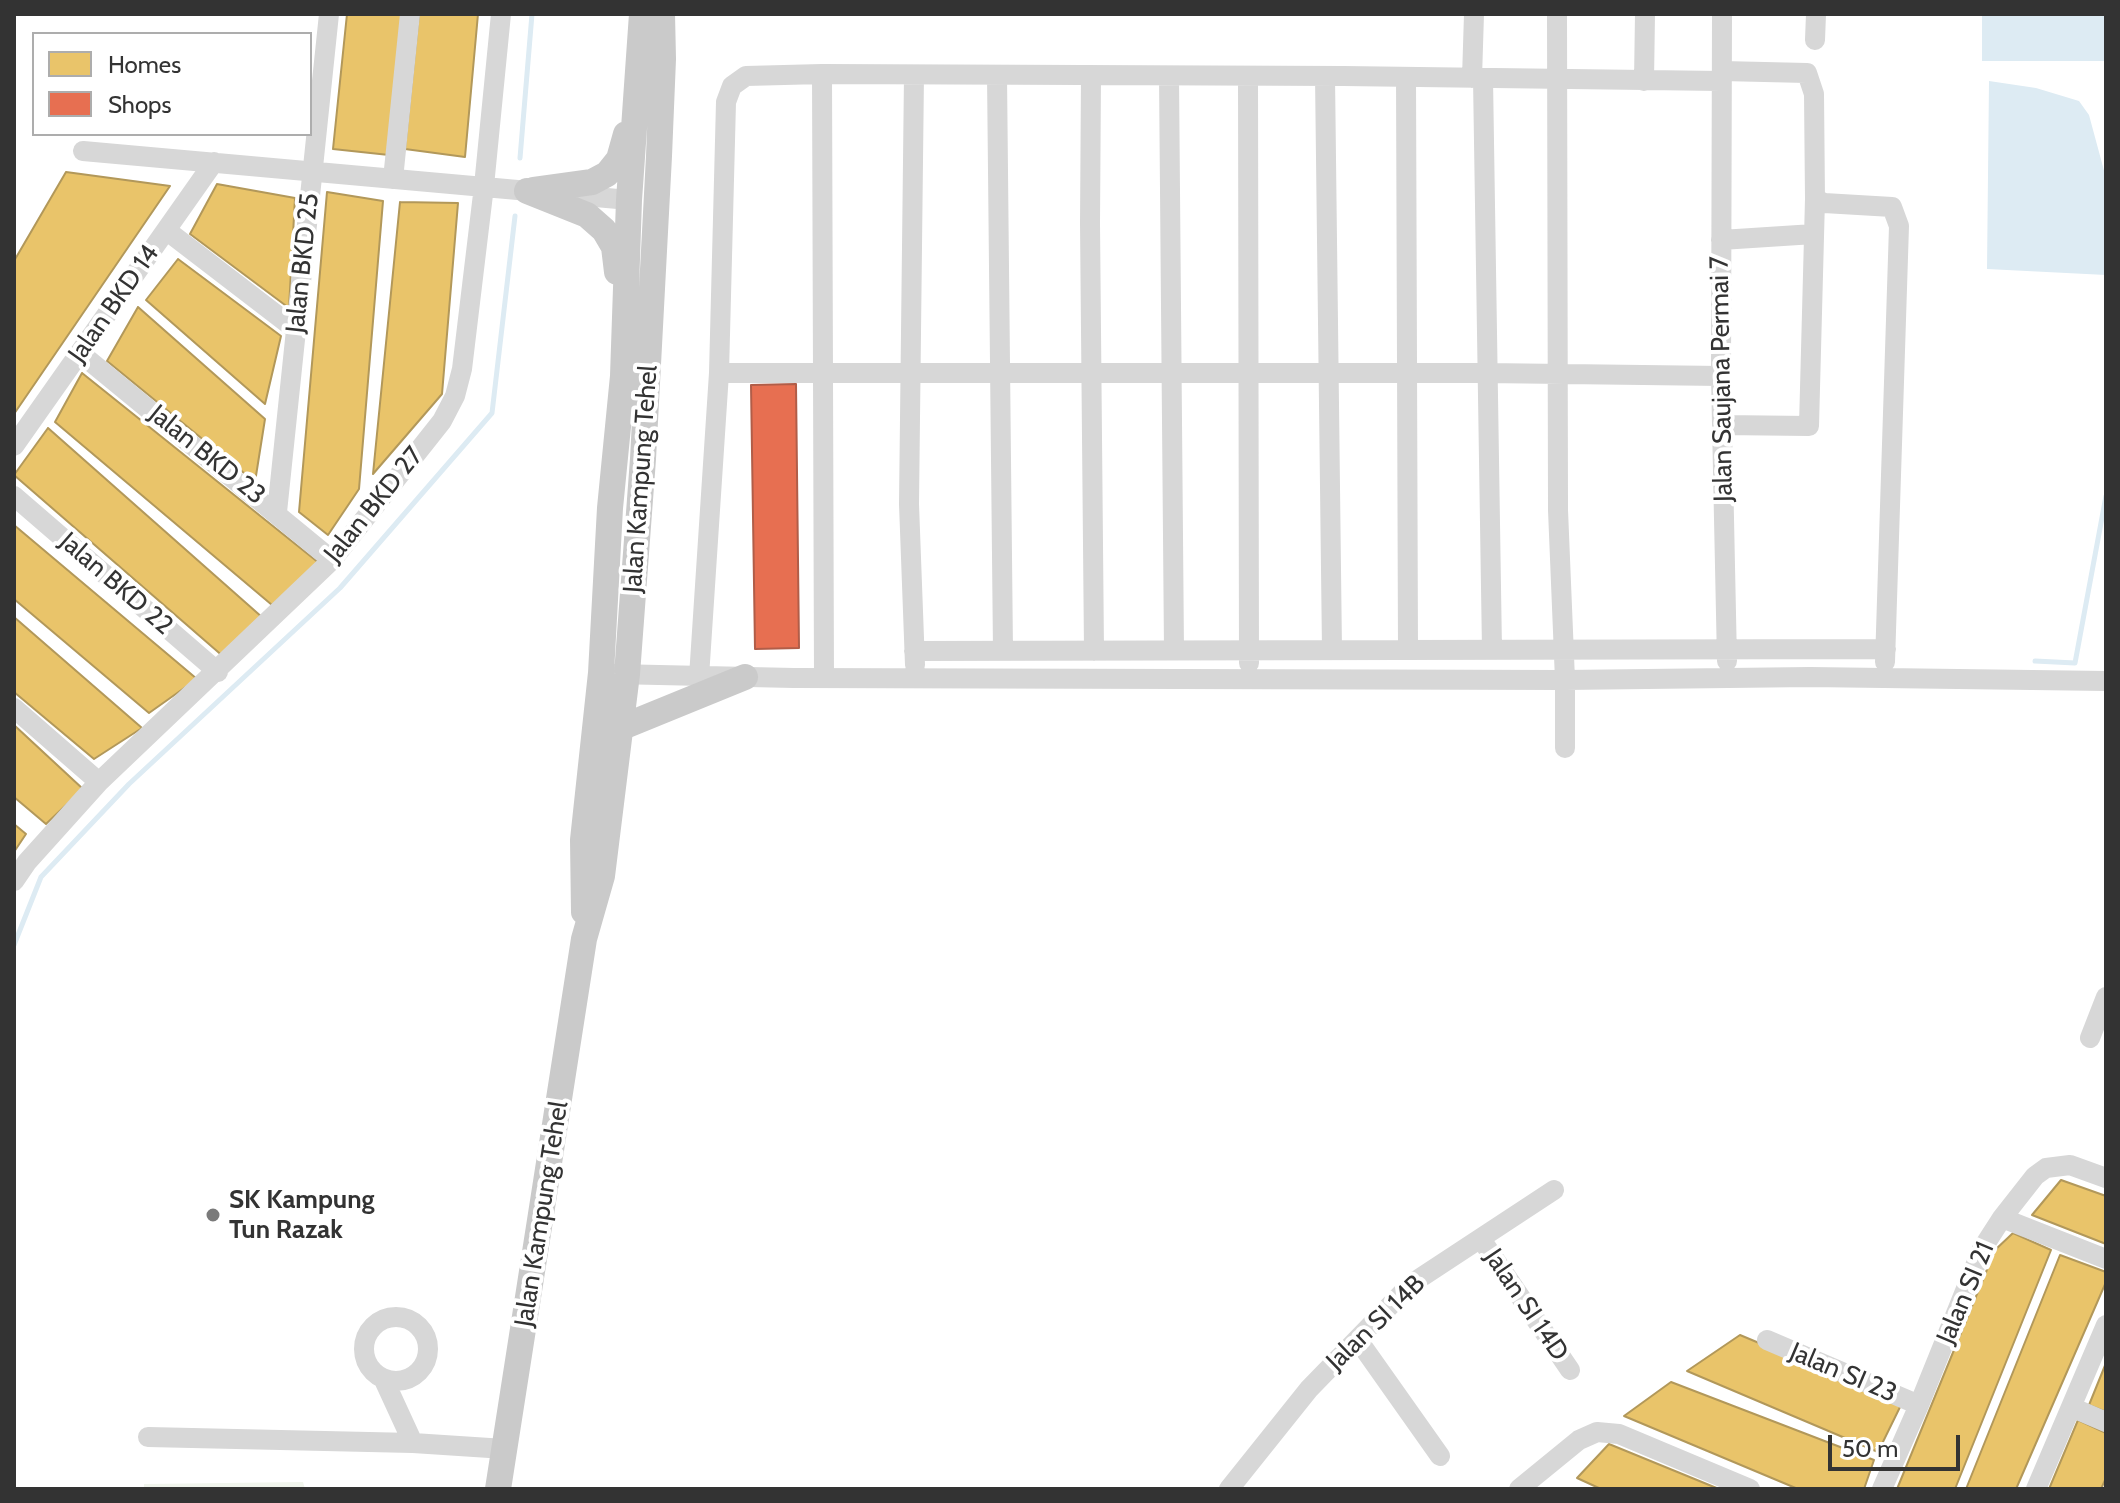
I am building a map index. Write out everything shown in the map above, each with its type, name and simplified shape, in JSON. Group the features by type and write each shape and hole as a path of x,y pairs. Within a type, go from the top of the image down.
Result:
{"main road":[{"name":"Jalan Kampung Tehel","path":"584,939 583,840 614,674 643,459 663,59 662,14"},
{"name":"Jalan Kampung Tehel","path":"498,1489 584,939 602,876 620,728 614,674 610,508 623,376 629,200 641,22"},
{"path":"527,191 592,182 607,174 619,159 626,136 641,22"},
{"path":"643,459 639,358 644,242 640,218 629,200 643,186 648,174 655,93 663,59"},
{"path":"527,191 587,215 604,230 614,247 623,376"},
{"path":"620,728 745,677"}],"street":[{"name":"Jalan BKD 25","path":"277,512 329,14"},
{"path":"393,179 410,14"},
{"name":"Jalan BKD 27","path":"14,881 27,862 99,782 218,672 332,560 442,421 455,396 462,369 501,14"},
{"path":"1474,14 1492,650"},
{"path":"1557,14 1557,374 1565,748"},
{"path":"1644,81 1645,14"},
{"name":"Jalan Saujana Permai 7","path":"1722,14 1721,376 1726,677"},
{"path":"1815,40 1816,14"},
{"path":"699,677 719,373 726,102 732,86 746,76 1325,76 1644,81 1807,73 1814,94 1815,199 1809,426 1722,425"},
{"path":"822,74 824,678"},
{"path":"914,75 909,504 915,677"},
{"path":"997,75 1003,651"},
{"path":"1091,75 1094,651"},
{"path":"1169,76 1174,650"},
{"path":"1248,76 1249,679"},
{"path":"1325,76 1332,650"},
{"path":"1406,77 1408,650"},
{"path":"83,151 629,200"},
{"name":"Jalan BKD 14","path":"14,446 214,162"},
{"path":"1815,199 1824,203 1892,207 1899,226 1885,678"},
{"path":"166,230 295,329"},
{"path":"1721,240 1814,234"},
{"name":"Jalan BKD 23","path":"80,353 332,560"},
{"path":"719,373 1721,376"},
{"name":"Jalan BKD 22","path":"14,496 218,672"},
{"path":"914,651 1886,649"},
{"path":"614,674 824,678 1565,680 1726,677 2106,681"},
{"path":"14,708 99,782"},
{"path":"2090,1038 2106,997"},
{"name":"Jalan SI 21","path":"1882,1489 1982,1249 2002,1218 2035,1176 2046,1168 2070,1165 2106,1178"},
{"name":"Jalan SI 14B","path":"1229,1489 1309,1389 1411,1284 1554,1190"},
{"path":"2002,1218 2106,1259"},
{"name":"Jalan SI 14D","path":"1481,1239 1570,1370"},
{"path":"2036,1489 2106,1325"},
{"path":"1358,1340 1440,1456"},
{"name":"Jalan SI 23","path":"1767,1340 1919,1405"},
{"path":"384,1380 413,1443"},
{"path":"2071,1407 2106,1422"},
{"path":"1519,1489 1588,1435 1597,1432 1619,1434 1750,1489"},
{"path":"148,1437 413,1443 505,1449"}],"shaded area":[{"path":"1982,14 2106,14 2106,61 1982,61"},
{"path":"1989,81 2036,88 2079,101 2089,115 2106,178 2106,275 1987,269"},
{"path":"303,1482 305,1489 144,1489 144,1484"}],"building: Homes":[{"path":"347,14 404,14 389,155 333,149"},
{"path":"419,14 478,14 465,157 405,149"},
{"path":"66,172 170,186 14,414 14,261"},
{"path":"217,184 295,198 289,308 190,234"},
{"path":"327,192 383,201 359,489 328,535 299,512"},
{"path":"400,202 458,203 442,394 373,474"},
{"path":"178,259 281,336 265,404 146,300"},
{"path":"138,307 265,419 255,482 107,361"},
{"path":"82,373 319,563 272,605 55,422"},
{"path":"48,428 263,618 225,658 14,475"},
{"path":"14,525 197,679 149,713 14,599"},
{"path":"14,617 142,728 94,759 14,692"},
{"path":"14,725 83,789 46,824 14,797"},
{"path":"14,824 26,834 14,852"},
{"path":"2061,1180 2106,1196 2106,1244 2032,1215"},
{"path":"2013,1233 2051,1250 1955,1489 1897,1489 1995,1250"},
{"path":"2060,1255 2106,1272 2106,1282 2016,1489 1966,1489"},
{"path":"1740,1335 1902,1403 1878,1452 1687,1371"},
{"path":"2106,1363 2106,1412 2089,1405"},
{"path":"1671,1382 1874,1460 1864,1489 1798,1489 1624,1416"},
{"path":"2078,1420 2106,1433 2106,1478 2101,1489 2049,1489"},
{"path":"1609,1444 1719,1489 1601,1489 1577,1478"}],"building: Shops":[{"path":"796,384 799,648 755,649 751,385"}],"waterway":[{"path":"520,158 532,14"},
{"path":"14,945 41,877 129,784 340,588 492,413 515,216"},
{"path":"2035,661 2075,663 2106,496"}],"place":[{"name":"SK Kampung Tun Razak","path":"213,1215"}]}
